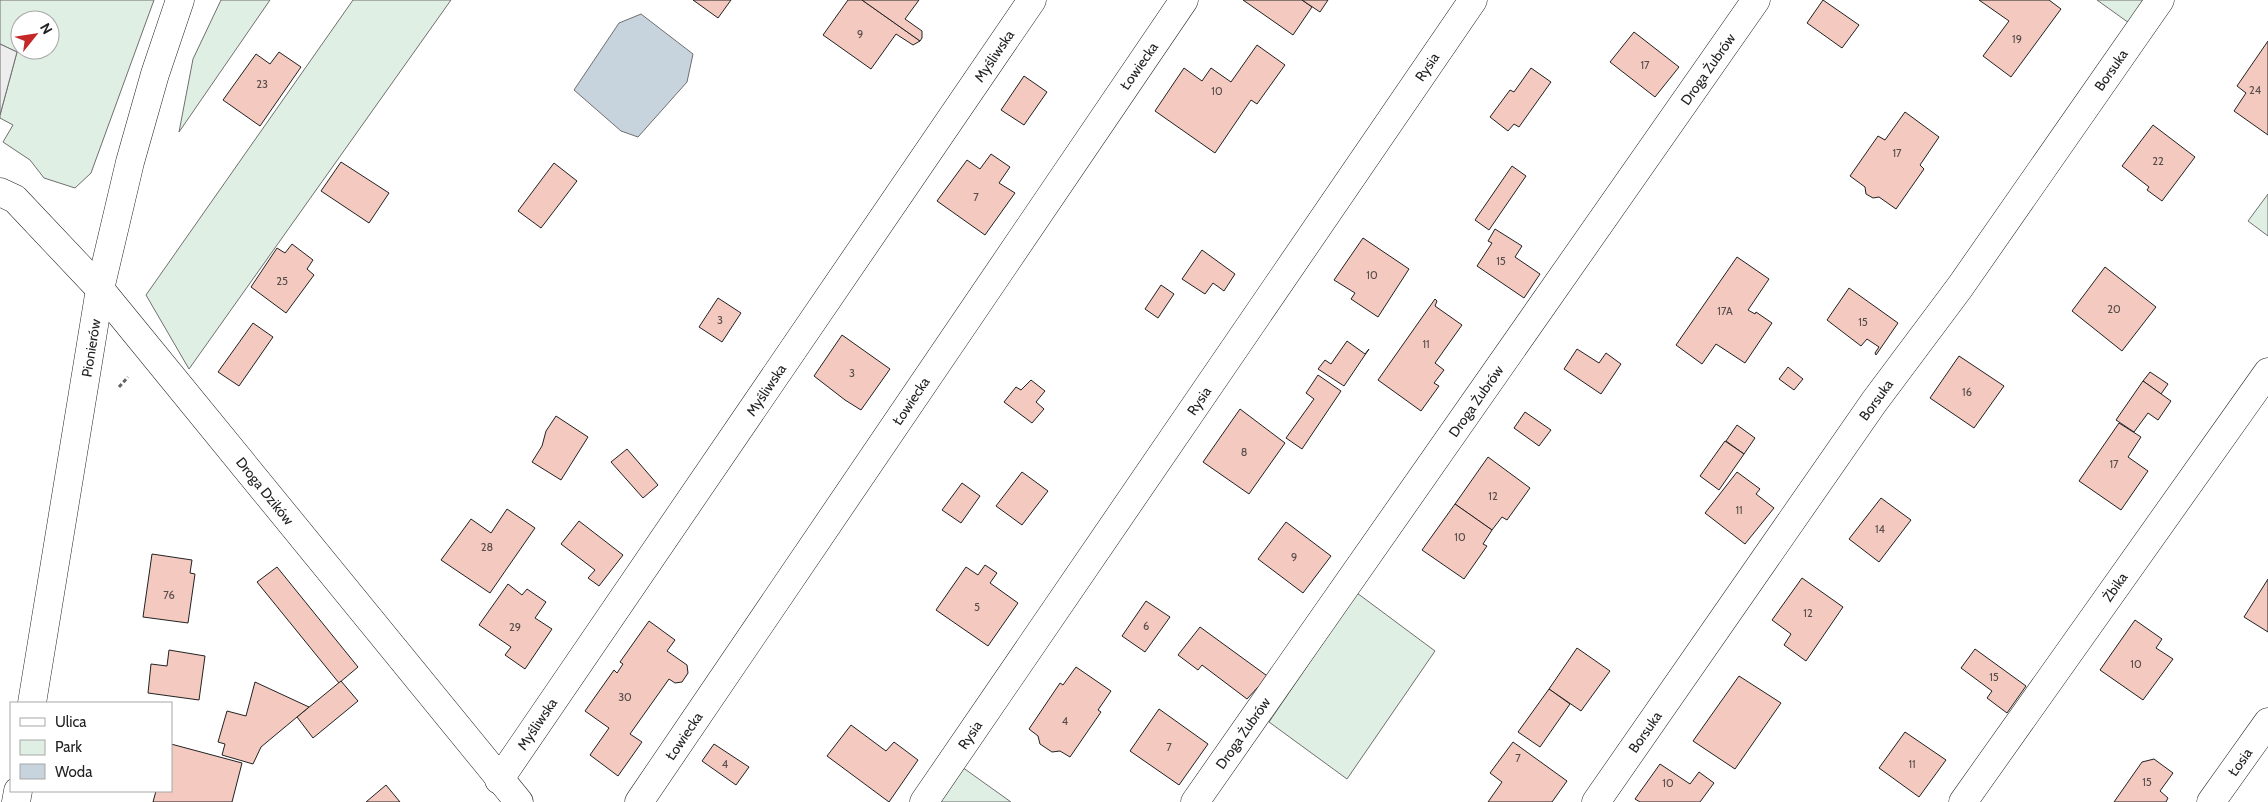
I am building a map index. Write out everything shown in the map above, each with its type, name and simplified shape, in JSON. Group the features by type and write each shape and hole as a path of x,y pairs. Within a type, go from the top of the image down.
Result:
{"street":[{"name":"Pionierów","path":"32,702 100,289 130,162 155,74 180,0"},
{"name":"Myśliwska","path":"499,780 1032,0"},
{"name":"Łowiecka","path":"639,802 1184,0"},
{"name":"Rysia","path":"924,802 1473,0"},
{"name":"Droga Żubrów","path":"1195,802 1756,0"},
{"name":"Borsuka","path":"1596,802 1874,402 1960,287 2160,0"},
{"name":"Droga Dzików","path":"0,192 15,199 100,289 499,780 519,802"},
{"name":"Żbika","path":"1963,802 2268,372"},
{"name":"Łosia","path":"2211,802 2268,722"}],"green space":[{"path":"0,0 154,0 91,173 75,188 44,178 30,160 3,142 13,125 0,118 15,60 60,60 60,10 10,10 10,49 0,44"},
{"path":"221,0 270,0 179,132 193,59"},
{"path":"353,0 451,0 189,369 146,295"},
{"path":"2097,0 2145,0 2129,23"},
{"path":"2268,194 2268,236 2248,221"},
{"path":"1357,593 1435,651 1347,779 1269,722"},
{"path":"962,767 1011,802 938,802"}],"shaded area":[{"path":"0,44 10,49 10,60 15,60 0,115"}],"water":[{"path":"641,14 693,54 687,82 638,137 621,131 574,90 619,23"}],"building":[{"path":"693,0 731,0 718,18"},
{"path":"848,0 862,0 920,41 913,45 896,34 871,69 823,35"},
{"path":"862,0 919,0 905,19 922,31 920,41"},
{"path":"1243,0 1302,0 1312,7 1293,35"},
{"path":"1302,0 1328,0 1320,12"},
{"path":"1823,0 1859,25 1842,48 1807,23"},
{"path":"1979,0 2049,0 2061,9 2011,77 1983,56 2009,21"},
{"path":"1634,32 1679,67 1655,97 1610,62"},
{"path":"2268,41 2268,135 2234,111 2246,93 2237,86"},
{"path":"1257,45 1285,65 1257,104 1251,100 1215,153 1155,111 1184,68 1202,81 1211,68 1231,82"},
{"path":"279,52 301,67 260,126 223,100 256,54 270,64"},
{"path":"1531,68 1551,82 1519,127 1514,124 1508,131 1490,117 1510,90 1514,92"},
{"path":"1024,76 1047,92 1024,125 1001,110"},
{"path":"1905,112 1939,137 1920,165 1924,169 1896,209 1879,197 1873,198 1866,194 1865,187 1850,176 1878,136 1885,140"},
{"path":"2153,125 2195,157 2162,201 2147,190 2149,187 2122,166"},
{"path":"991,154 1010,167 999,183 1015,193 985,235 937,201 967,160 980,169"},
{"path":"341,162 389,193 369,223 321,191"},
{"path":"554,163 577,181 541,228 518,211"},
{"path":"1512,166 1526,176 1489,230 1475,220"},
{"path":"1495,229 1522,246 1515,257 1540,274 1524,298 1477,266 1492,243 1488,241"},
{"path":"1363,238 1409,269 1378,317 1351,299 1355,293 1334,280"},
{"path":"292,244 313,260 307,269 314,275 286,313 251,287 277,248 285,253"},
{"path":"1202,250 1235,274 1224,291 1213,283 1205,294 1182,279"},
{"path":"1737,257 1769,279 1748,310 1755,314 1756,312 1772,323 1745,363 1716,344 1702,364 1676,345"},
{"path":"2105,267 2156,307 2122,351 2072,311"},
{"path":"1161,285 1174,294 1158,318 1145,309"},
{"path":"1849,288 1898,323 1876,355 1875,353 1879,347 1867,339 1861,346 1827,320"},
{"path":"718,298 741,313 722,342 699,327"},
{"path":"1435,299 1437,301 1435,306 1462,325 1435,363 1444,370 1434,383 1439,386 1421,411 1378,380"},
{"path":"253,323 273,337 239,386 218,372"},
{"path":"842,335 890,369 861,410 814,376"},
{"path":"1347,341 1365,354 1369,349 1344,386 1318,369 1325,360 1331,364"},
{"path":"1577,349 1599,363 1606,353 1621,364 1601,394 1564,369"},
{"path":"1959,356 2004,386 1974,428 1930,398"},
{"path":"1788,367 1803,379 1794,390 1779,379"},
{"path":"2150,372 2168,384 2161,394 2143,381"},
{"path":"1318,375 1341,391 1302,449 1286,438 1314,399 1306,393"},
{"path":"1031,380 1045,391 1036,402 1044,409 1032,423 1004,402 1016,387 1021,390"},
{"path":"2143,381 2171,401 2158,420 2148,413 2134,432 2116,420"},
{"path":"1240,409 1285,443 1249,494 1203,462"},
{"path":"1525,412 1551,430 1539,446 1514,428"},
{"path":"556,416 588,437 561,480 532,462 542,446 546,431"},
{"path":"2119,423 2141,437 2128,457 2148,471 2121,510 2079,481"},
{"path":"1737,425 1755,438 1744,454 1726,441"},
{"path":"1725,441 1744,454 1719,490 1700,476"},
{"path":"627,449 658,485 643,498 611,462"},
{"path":"1488,457 1530,488 1507,520 1502,517 1492,530 1455,504"},
{"path":"1022,472 1048,491 1022,525 996,506"},
{"path":"1737,472 1760,489 1756,494 1774,508 1745,544 1705,513"},
{"path":"962,483 980,496 961,523 942,510"},
{"path":"1881,498 1911,520 1879,562 1849,539"},
{"path":"1455,504 1492,530 1483,544 1487,546 1464,579 1422,550"},
{"path":"507,509 535,528 490,593 441,560 471,519 491,533"},
{"path":"579,521 623,555 599,586 588,578 595,570 561,544"},
{"path":"1286,522 1331,556 1303,593 1258,559"},
{"path":"152,554 192,560 190,573 195,574 188,623 143,617"},
{"path":"985,565 997,573 990,583 1018,603 988,646 936,610 966,567 978,575"},
{"path":"277,567 358,667 339,683 257,582"},
{"path":"1802,578 1843,607 1806,661 1784,645 1791,634 1772,620"},
{"path":"2268,579 2268,632 2244,617"},
{"path":"508,584 522,595 527,589 546,602 535,618 552,629 525,669 505,655 511,647 479,625"},
{"path":"1146,601 1170,617 1145,652 1122,636"},
{"path":"2135,620 2162,639 2156,648 2173,659 2143,700 2100,670"},
{"path":"649,621 675,640 667,651 687,665 688,673 682,682 675,683 669,679 630,734 642,742 618,776 590,755 609,728 585,711 614,670 617,673 623,664 620,662"},
{"path":"1200,627 1270,678 1263,687 1259,686 1247,699 1202,665 1198,670 1178,655"},
{"path":"1577,648 1610,671 1581,711 1549,689"},
{"path":"1975,649 2026,686 2007,713 1987,698 1992,691 1961,668"},
{"path":"169,650 205,656 199,700 148,693 151,664 167,666"},
{"path":"1076,667 1111,691 1098,710 1101,712 1070,757 1060,751 1052,752 1040,744 1038,736 1029,729 1060,683 1063,685"},
{"path":"1739,676 1781,703 1735,769 1693,741"},
{"path":"341,681 358,701 313,738 297,717"},
{"path":"255,682 309,707 261,747 253,764 222,755 225,744 218,742 227,711 246,716"},
{"path":"1549,689 1570,704 1540,747 1518,732"},
{"path":"1159,709 1208,744 1179,785 1130,751"},
{"path":"851,725 886,751 894,742 918,760 889,802 827,756"},
{"path":"1905,732 1946,760 1919,797 1879,768"},
{"path":"1513,742 1567,781 1552,802 1488,802 1502,782 1490,773"},
{"path":"172,744 242,763 232,802 153,802 156,792 172,792"},
{"path":"714,744 749,767 736,785 702,761"},
{"path":"2154,759 2173,773 2160,791 2168,798 2166,802 2114,802 2142,762"},
{"path":"1660,764 1690,784 1699,772 1714,783 1700,802 1640,802 1635,799"},
{"path":"386,785 400,802 366,802"}]}
